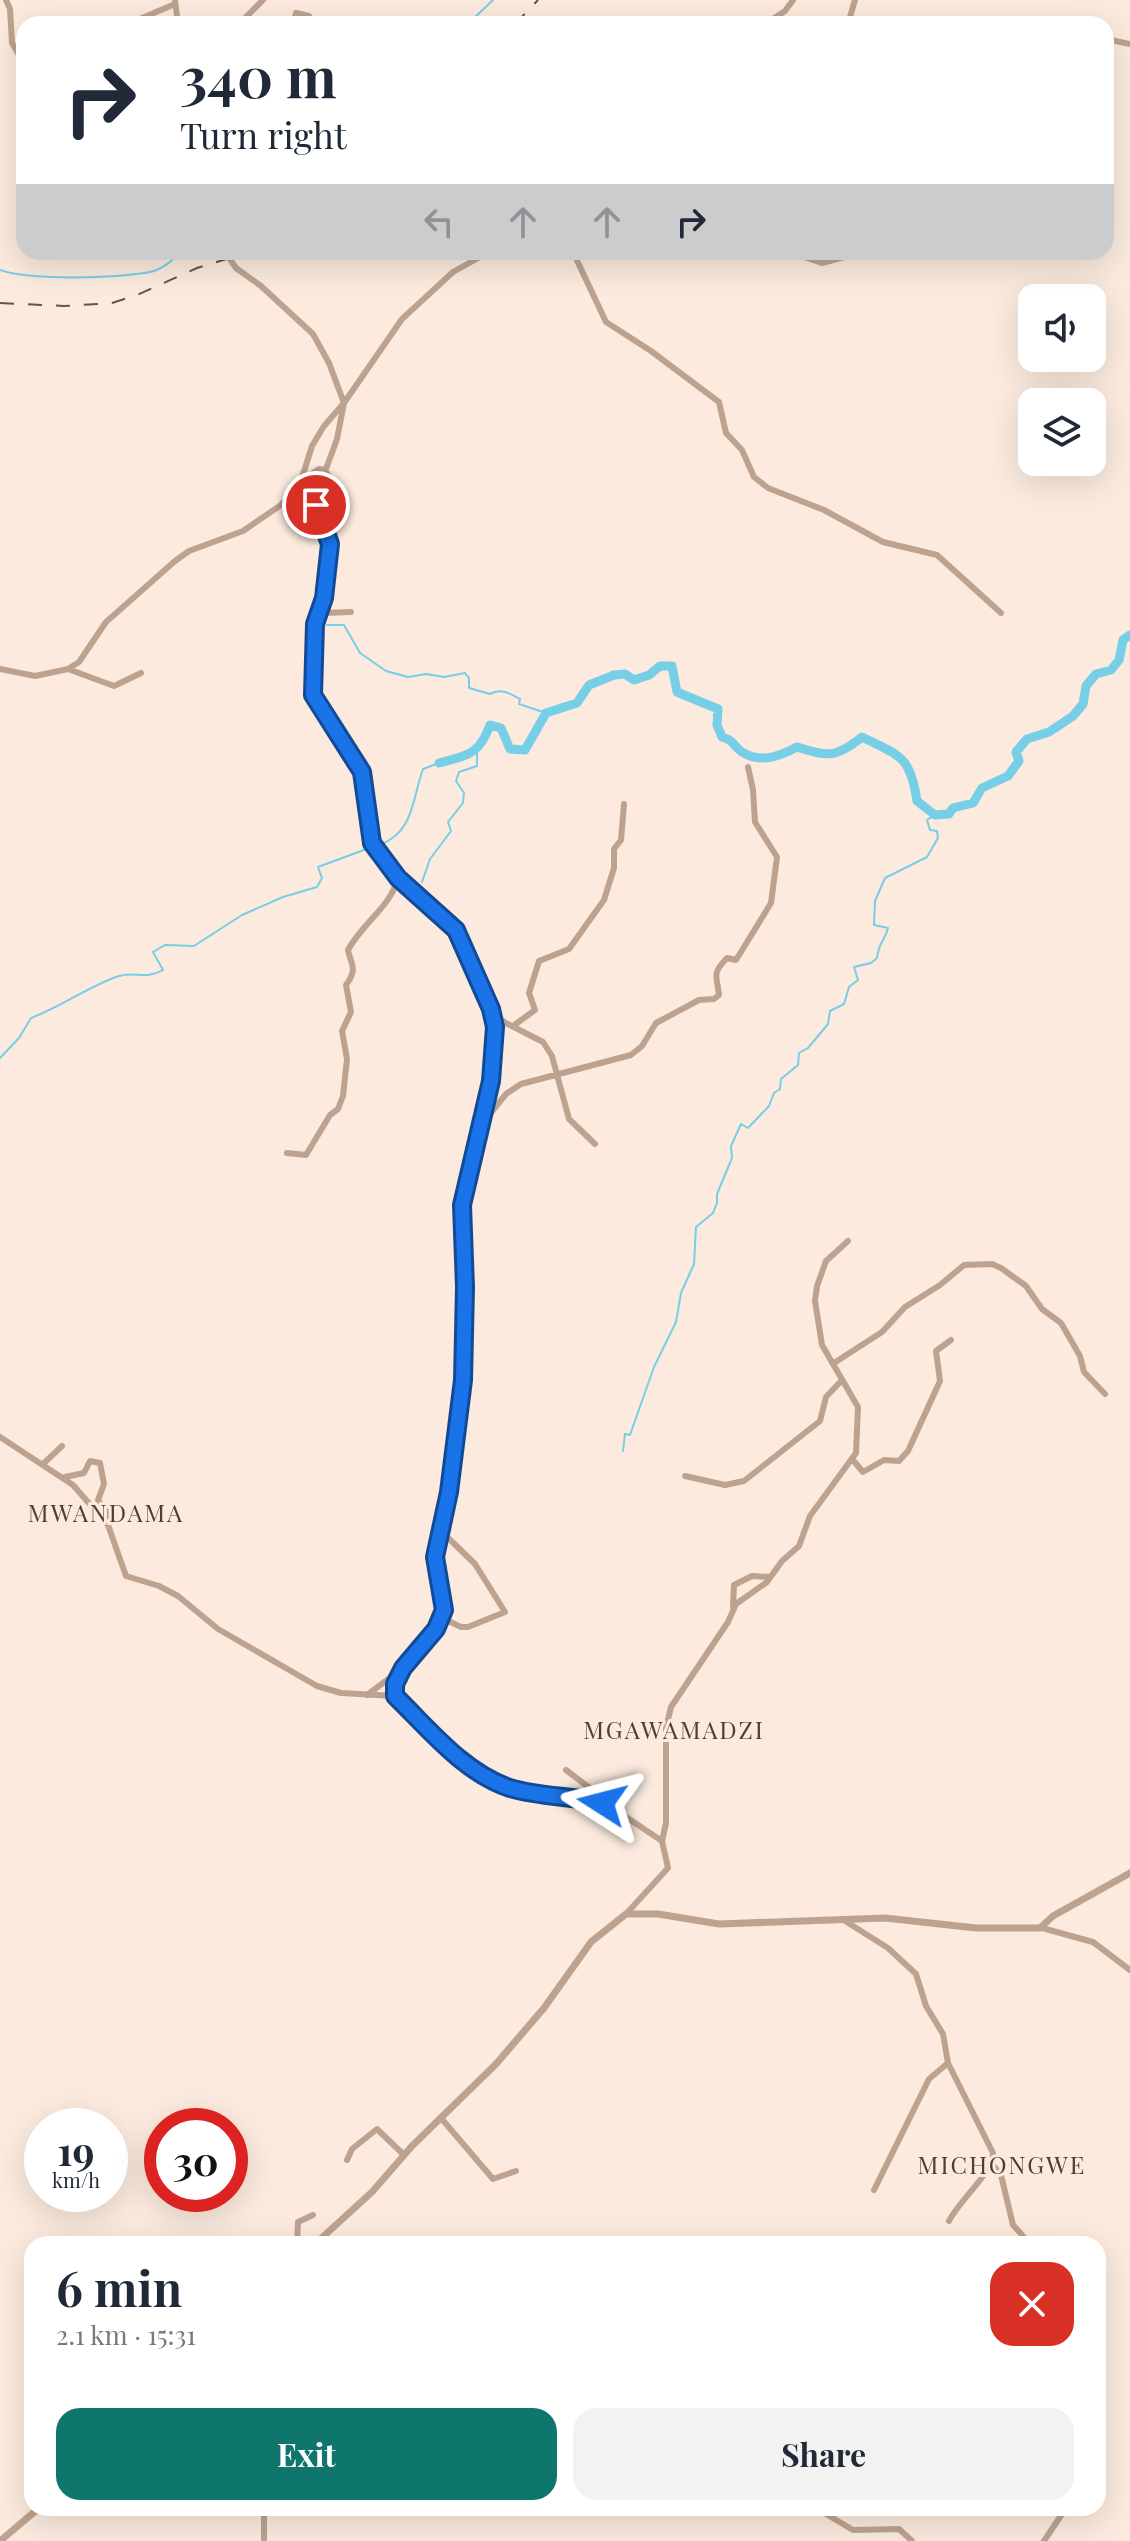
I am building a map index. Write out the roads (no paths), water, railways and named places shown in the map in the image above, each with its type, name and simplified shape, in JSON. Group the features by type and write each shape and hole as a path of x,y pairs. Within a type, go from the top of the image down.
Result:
{"street":[{"path":"6,0 10,9 12,43 16,50"},
{"path":"249,16 263,0"},
{"path":"777,16 793,0"},
{"path":"145,16 175,2"},
{"path":"295,16 296,13 309,16"},
{"path":"230,260 313,334 329,363 344,403 337,439 316,492 316,505 330,544 324,598 315,624 313,695 362,772 375,847 398,878 456,930 491,1009 495,1027 494,1062 483,1122 462,1205 465,1287 463,1380 449,1492 435,1557 443,1599 442,1618 403,1668 395,1684 395,1696"},
{"path":"0,669 35,676 68,669 79,662 106,622 175,561 197,548 250,527 291,495 303,475 316,438 414,305 453,272 475,260"},
{"path":"577,260 606,322 719,402 726,433 742,450 754,477 768,488 824,510 883,542 937,555 1001,613"},
{"path":"813,260 822,263 833,260"},
{"path":"303,475 325,470"},
{"path":"325,470 333,483 331,496"},
{"path":"315,624 323,613 351,612"},
{"path":"68,669 114,686 141,673"},
{"path":"483,1122 515,1087 631,1055 642,1046 656,1023 699,1000 719,995 714,978 716,972 727,958 736,960 771,903 777,857 755,822 748,767"},
{"path":"513,1026 535,1010 529,993 539,961 569,949 604,900 614,868 614,849 621,840 624,804"},
{"path":"287,1153 306,1155 330,1115 338,1109 347,1075 342,1031 351,1012 346,985 352,976 354,962 348,950 356,936 394,895 398,878"},
{"path":"491,1009 513,1026 543,1042 552,1056 569,1119 595,1144"},
{"path":"733,1608 770,1577 799,1546 810,1516 853,1460 858,1411 822,1345 818,1331 817,1286 826,1261 848,1241"},
{"path":"834,1363 885,1330 905,1307 964,1265 992,1264 1022,1283 1042,1309 1061,1323 1080,1356 1084,1372 1105,1394"},
{"path":"853,1460 863,1472 884,1460 899,1461 908,1451 940,1381 936,1351 951,1340"},
{"path":"685,1476 725,1485 744,1481 820,1421 826,1397 842,1380"},
{"path":"0,1437 65,1477 107,1524 126,1576 159,1586 178,1596 218,1629 317,1686 341,1693 395,1696 473,1769 496,1782 524,1791 602,1803 617,1809 662,1841"},
{"path":"43,1464 62,1446"},
{"path":"65,1477 84,1473 90,1461 100,1463 104,1484 98,1500 111,1518 107,1524"},
{"path":"441,1530 475,1564 505,1612 468,1627 442,1618"},
{"path":"324,2236 372,2192 404,2155 516,2043 591,1942 626,1914 668,1868 662,1841 666,1823 666,1728 671,1707 728,1622 733,1608 734,1585 752,1576 770,1577"},
{"path":"367,1695 403,1668"},
{"path":"566,1770 599,1795 602,1803"},
{"path":"1042,1928 1053,1916 1130,1873"},
{"path":"626,1914 658,1914 698,1922 748,1924 913,1919 991,1929 1042,1928 1093,1942 1130,1970"},
{"path":"842,1919 867,1933 911,1966 926,2006 939,2026 948,2063 974,2121 993,2153 992,2164 969,2190 949,2221"},
{"path":"874,2190 929,2079 948,2063"},
{"path":"441,2118 493,2179 516,2171"},
{"path":"347,2160 352,2149 377,2129 404,2155"},
{"path":"992,2164 1001,2175 1013,2225 1023,2236"},
{"path":"297,2236 298,2222 313,2215"},
{"path":"0,2541 30,2516"},
{"path":"264,2516 264,2541"},
{"path":"829,2516 853,2530 899,2529 912,2541"},
{"path":"1044,2541 1061,2516"}],"waterway":[{"path":"476,16 493,0"},
{"path":"0,270 32,276 96,277 150,272 172,260"},
{"path":"327,625 344,625 360,653 386,671 408,677 426,674 444,677 465,673 469,678 469,688 490,694 505,692 520,699 519,704 546,713"},
{"path":"439,763 477,748 490,725 501,728 510,749 525,750 546,713 577,703 589,685 614,675 625,674 634,680 649,675 660,666 672,666 677,692 718,709 717,725 722,737 749,756 777,756 797,747 831,754 862,737 901,759 911,774 917,801 935,815 949,814 953,808 973,803 982,788 1008,776 1019,761 1016,752 1027,739 1049,732 1073,716 1083,704 1086,686 1096,674 1111,670 1119,660 1123,640 1130,635"},
{"path":"422,882 430,859 451,831 448,822 463,803 464,793 456,781 459,772 477,766 477,748"},
{"path":"379,845 390,840 405,824 423,769 439,763"},
{"path":"623,1451 625,1434 630,1435 654,1367 676,1322 681,1293 694,1264 696,1227 713,1213 717,1194 732,1158 731,1146 741,1124 748,1128 769,1106 774,1093 780,1089 781,1079 798,1065 799,1053 808,1048 828,1024 830,1011 844,1004 849,987 858,980 854,967 871,963 877,958 888,928 874,925 875,901 885,878 927,857 938,838 937,831 930,830 927,820 935,815"},
{"path":"0,1058 19,1038 31,1018 119,976 163,970 153,952 165,945 194,946 242,915 283,897 317,887 322,878 318,867 372,847"}],"railway":[{"path":"523,16 538,0"},
{"path":"0,303 64,306 112,303 224,260"}],"district":[{"name":"MWANDAMA","path":"106,1514"},
{"name":"MGAWAMADZI","path":"674,1731"},
{"name":"MICHONGWE","path":"1002,2166"}]}
